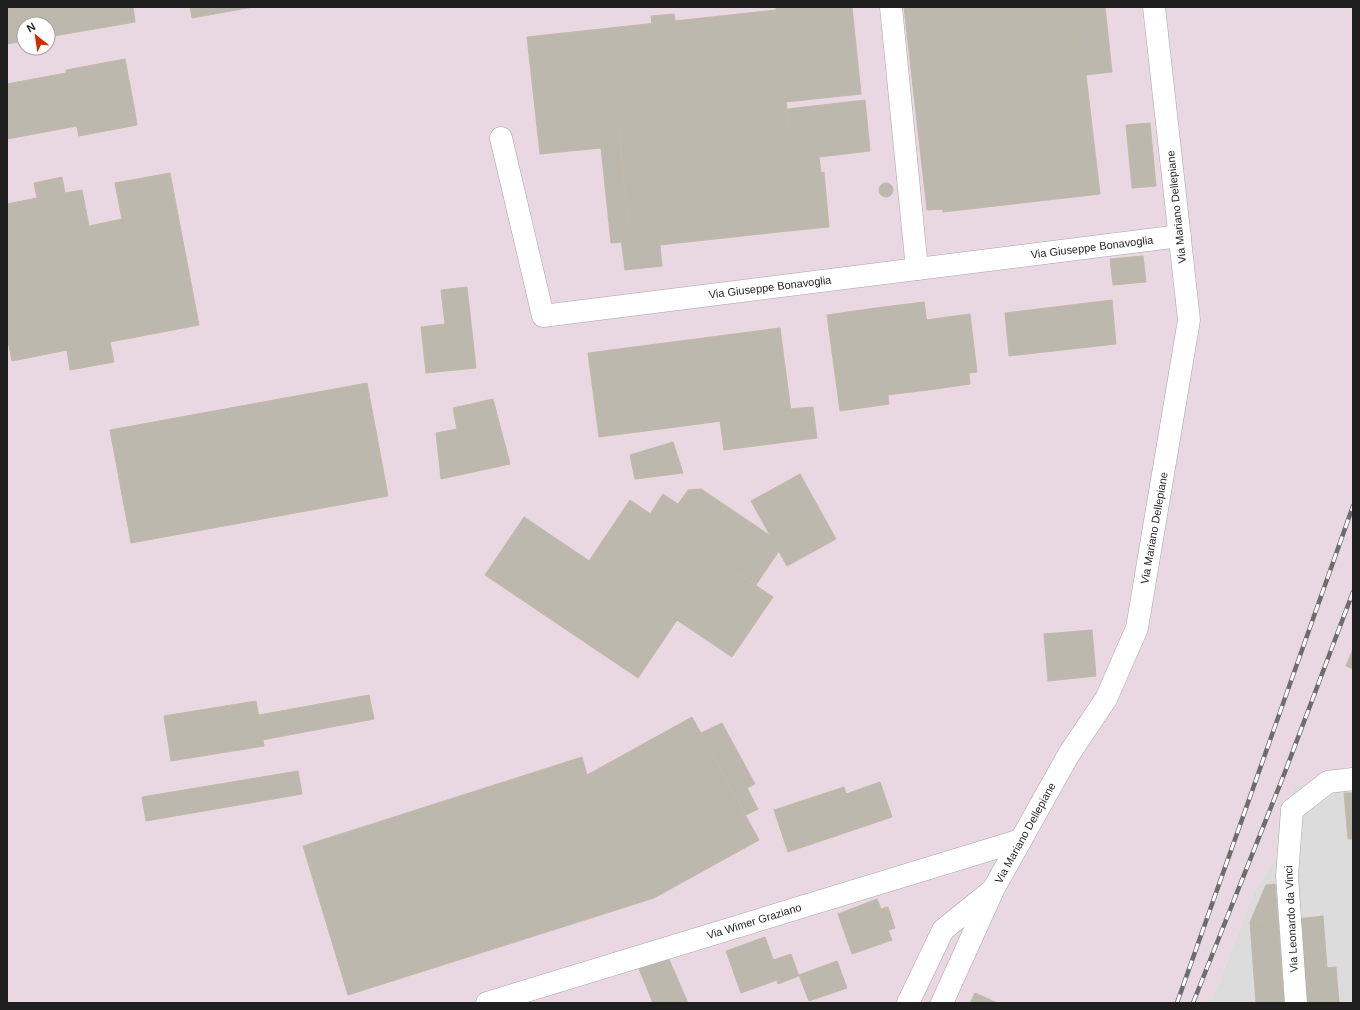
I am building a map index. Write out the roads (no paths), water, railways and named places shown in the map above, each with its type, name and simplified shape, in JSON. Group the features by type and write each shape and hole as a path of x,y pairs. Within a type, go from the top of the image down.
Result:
{"street":[{"path":"890,7 917,269"},
{"name":"Via Mariano Dellepiane","path":"942,1003 994,888 1069,754 1106,699 1137,628 1189,320 1154,7"},
{"name":"Via Giuseppe Bonavoglia","path":"501,138 543,316 1180,236"},
{"name":"Via Leonardo da Vinci","path":"1296,1003 1287,876 1292,810 1328,782 1353,779"},
{"name":"Via Wimer Graziano","path":"487,1003 1022,840"},
{"path":"908,1003 943,930 994,888"}],"railway":[{"path":"1177,1003 1353,506"},
{"path":"1193,1003 1285,772 1353,592"}]}
